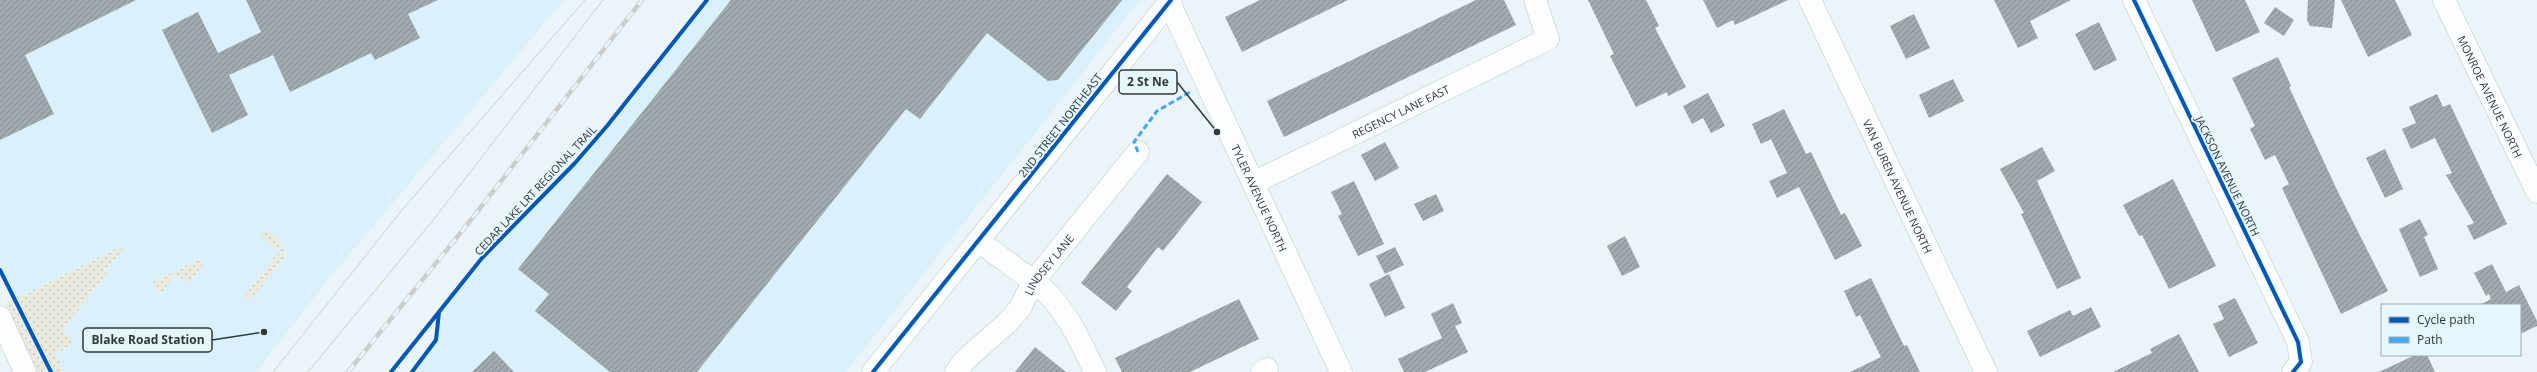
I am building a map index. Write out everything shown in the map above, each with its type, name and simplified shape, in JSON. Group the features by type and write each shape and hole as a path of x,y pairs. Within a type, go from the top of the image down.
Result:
{"street":[{"name":"REGENCY LANE EAST","path":"1253,183 1548,39 1535,0"},
{"name":"VAN BUREN AVENUE NORTH","path":"1810,0 1986,372"},
{"name":"JACKSON AVENUE NORTH","path":"2134,0 2298,342 2297,367"},
{"name":"MONROE AVENUE NORTH","path":"2444,0 2537,192"},
{"name":"TYLER AVENUE NORTH","path":"1169,1 1341,372"},
{"name":"2ND STREET NORTHEAST","path":"873,372 980,242 1169,1"},
{"name":"LINDSEY LANE","path":"956,372 966,358 1011,318 1020,308 1033,282 1138,152"},
{"path":"980,242 1033,282 1057,306 1069,324 1095,372"},
{"path":"0,318 25,372"}],"shaded area":[{"path":"0,0 564,0 326,282 256,372 51,372 0,269"},
{"path":"707,0 1140,0 846,372 412,372 436,340 439,312 461,283 575,163"},
{"path":"266,231 276,236 285,253 284,258 253,297 242,299 280,251 261,237 261,234"},
{"path":"122,247 123,249 105,271 107,273 62,330 73,340 72,344 55,353 64,372 38,372 6,303"},
{"path":"199,260 202,260 203,265 189,282 176,274 161,293 154,287 154,281"}],"building":[{"path":"0,0 136,0 25,55 54,114 0,140"},
{"path":"246,0 438,0 408,14 420,38 375,60 371,53 290,92 273,55 229,75 248,115 212,133 162,30 198,12 218,53 261,32"},
{"path":"731,0 1122,0 1058,80 1048,81 987,33 920,119 906,109 697,372 610,372 535,311 549,294 518,269"},
{"path":"1260,0 1348,0 1242,52 1225,17"},
{"path":"1476,0 1504,0 1516,25 1284,137 1267,101"},
{"path":"1588,0 1646,0 1659,26 1655,28 1686,87 1668,96 1667,92 1636,107 1610,56 1614,54"},
{"path":"1703,0 1788,0 1735,25 1733,20 1717,28"},
{"path":"1994,0 2071,0 2030,21 2038,38 2018,48"},
{"path":"2192,0 2245,0 2260,32 2216,52"},
{"path":"2308,0 2335,0 2332,28 2310,26 2307,20"},
{"path":"2341,0 2395,0 2412,35 2368,57"},
{"path":"2275,7 2294,20 2284,36 2264,23"},
{"path":"1914,14 1930,48 1906,59 1890,26"},
{"path":"2099,22 2117,60 2094,71 2075,34"},
{"path":"2278,57 2291,86 2289,87 2339,194 2388,291 2341,314 2282,188 2289,184 2275,155 2265,160 2250,129 2255,126 2232,78"},
{"path":"1953,79 1964,101 1929,118 1919,95"},
{"path":"1708,93 1725,126 1711,133 1703,118 1692,124 1683,106"},
{"path":"2437,94 2443,107 2450,104 2507,224 2474,240 2467,226 2474,223 2446,175 2452,173 2435,138 2411,149 2402,129 2416,123 2409,107"},
{"path":"1784,109 1806,154 1811,152 1841,215 1845,213 1862,246 1835,260 1799,187 1777,198 1769,181 1787,173 1771,139 1761,144 1752,124"},
{"path":"1385,142 1399,168 1375,181 1361,155"},
{"path":"2042,147 2055,171 2037,181 2081,278 2057,289 2021,214 2024,213 2000,169"},
{"path":"2385,149 2403,189 2385,198 2366,158"},
{"path":"1167,174 1202,202 1163,251 1158,247 1127,287 1132,291 1116,311 1081,283"},
{"path":"2173,179 2216,266 2169,289 2142,235 2139,236 2123,205"},
{"path":"1354,181 1384,244 1358,256 1338,216 1342,214 1331,192"},
{"path":"1436,194 1444,211 1423,221 1414,204"},
{"path":"2420,219 2428,235 2424,237 2438,269 2420,277 2399,229"},
{"path":"1625,236 1640,267 1622,276 1607,246"},
{"path":"1395,247 1404,265 1385,274 1376,256"},
{"path":"2492,264 2506,292 2519,285 2537,321 2537,326 2521,334 2521,304 2481,304 2491,299 2489,294 2486,296 2474,273"},
{"path":"1389,274 1405,308 1385,317 1369,284"},
{"path":"1871,278 1904,346 1907,345 1920,372 1850,372 1881,357 1860,315 1856,317 1844,291"},
{"path":"2235,298 2258,343 2229,357 2213,324 2224,319 2218,306"},
{"path":"1239,299 1259,339 1190,372 1122,372 1115,358"},
{"path":"1453,303 1462,323 1455,326 1468,352 1425,372 1404,372 1398,359 1442,338 1431,314"},
{"path":"2091,307 2101,327 2040,357 2027,331 2070,310 2073,316"},
{"path":"2179,334 2199,372 2113,372 2152,353 2150,349"},
{"path":"1035,347 1066,372 1015,372"},
{"path":"494,351 514,372 472,372"},
{"path":"2413,356 2427,356 2435,372 2379,372"}],"tram line":[{"path":"273,372 402,210 585,0"},
{"path":"308,372 434,219 603,0"}],"railway":[{"path":"348,372 470,221 642,0"}],"marked path":[{"path":"1138,152 1134,142 1157,111 1190,92"}],"cycle path":[{"name":"CEDAR LAKE LRT REGIONAL TRAIL","path":"391,372 482,258 575,163 607,126 707,0"},
{"path":"873,372 1171,0"},
{"path":"2134,0 2298,342 2301,362 2293,372"},
{"path":"0,270 51,372"},
{"path":"412,372 436,340 439,312"}],"place":[{"name":"2 St Ne","path":"1217,132"},
{"name":"Blake Road Station","path":"264,332"}]}
